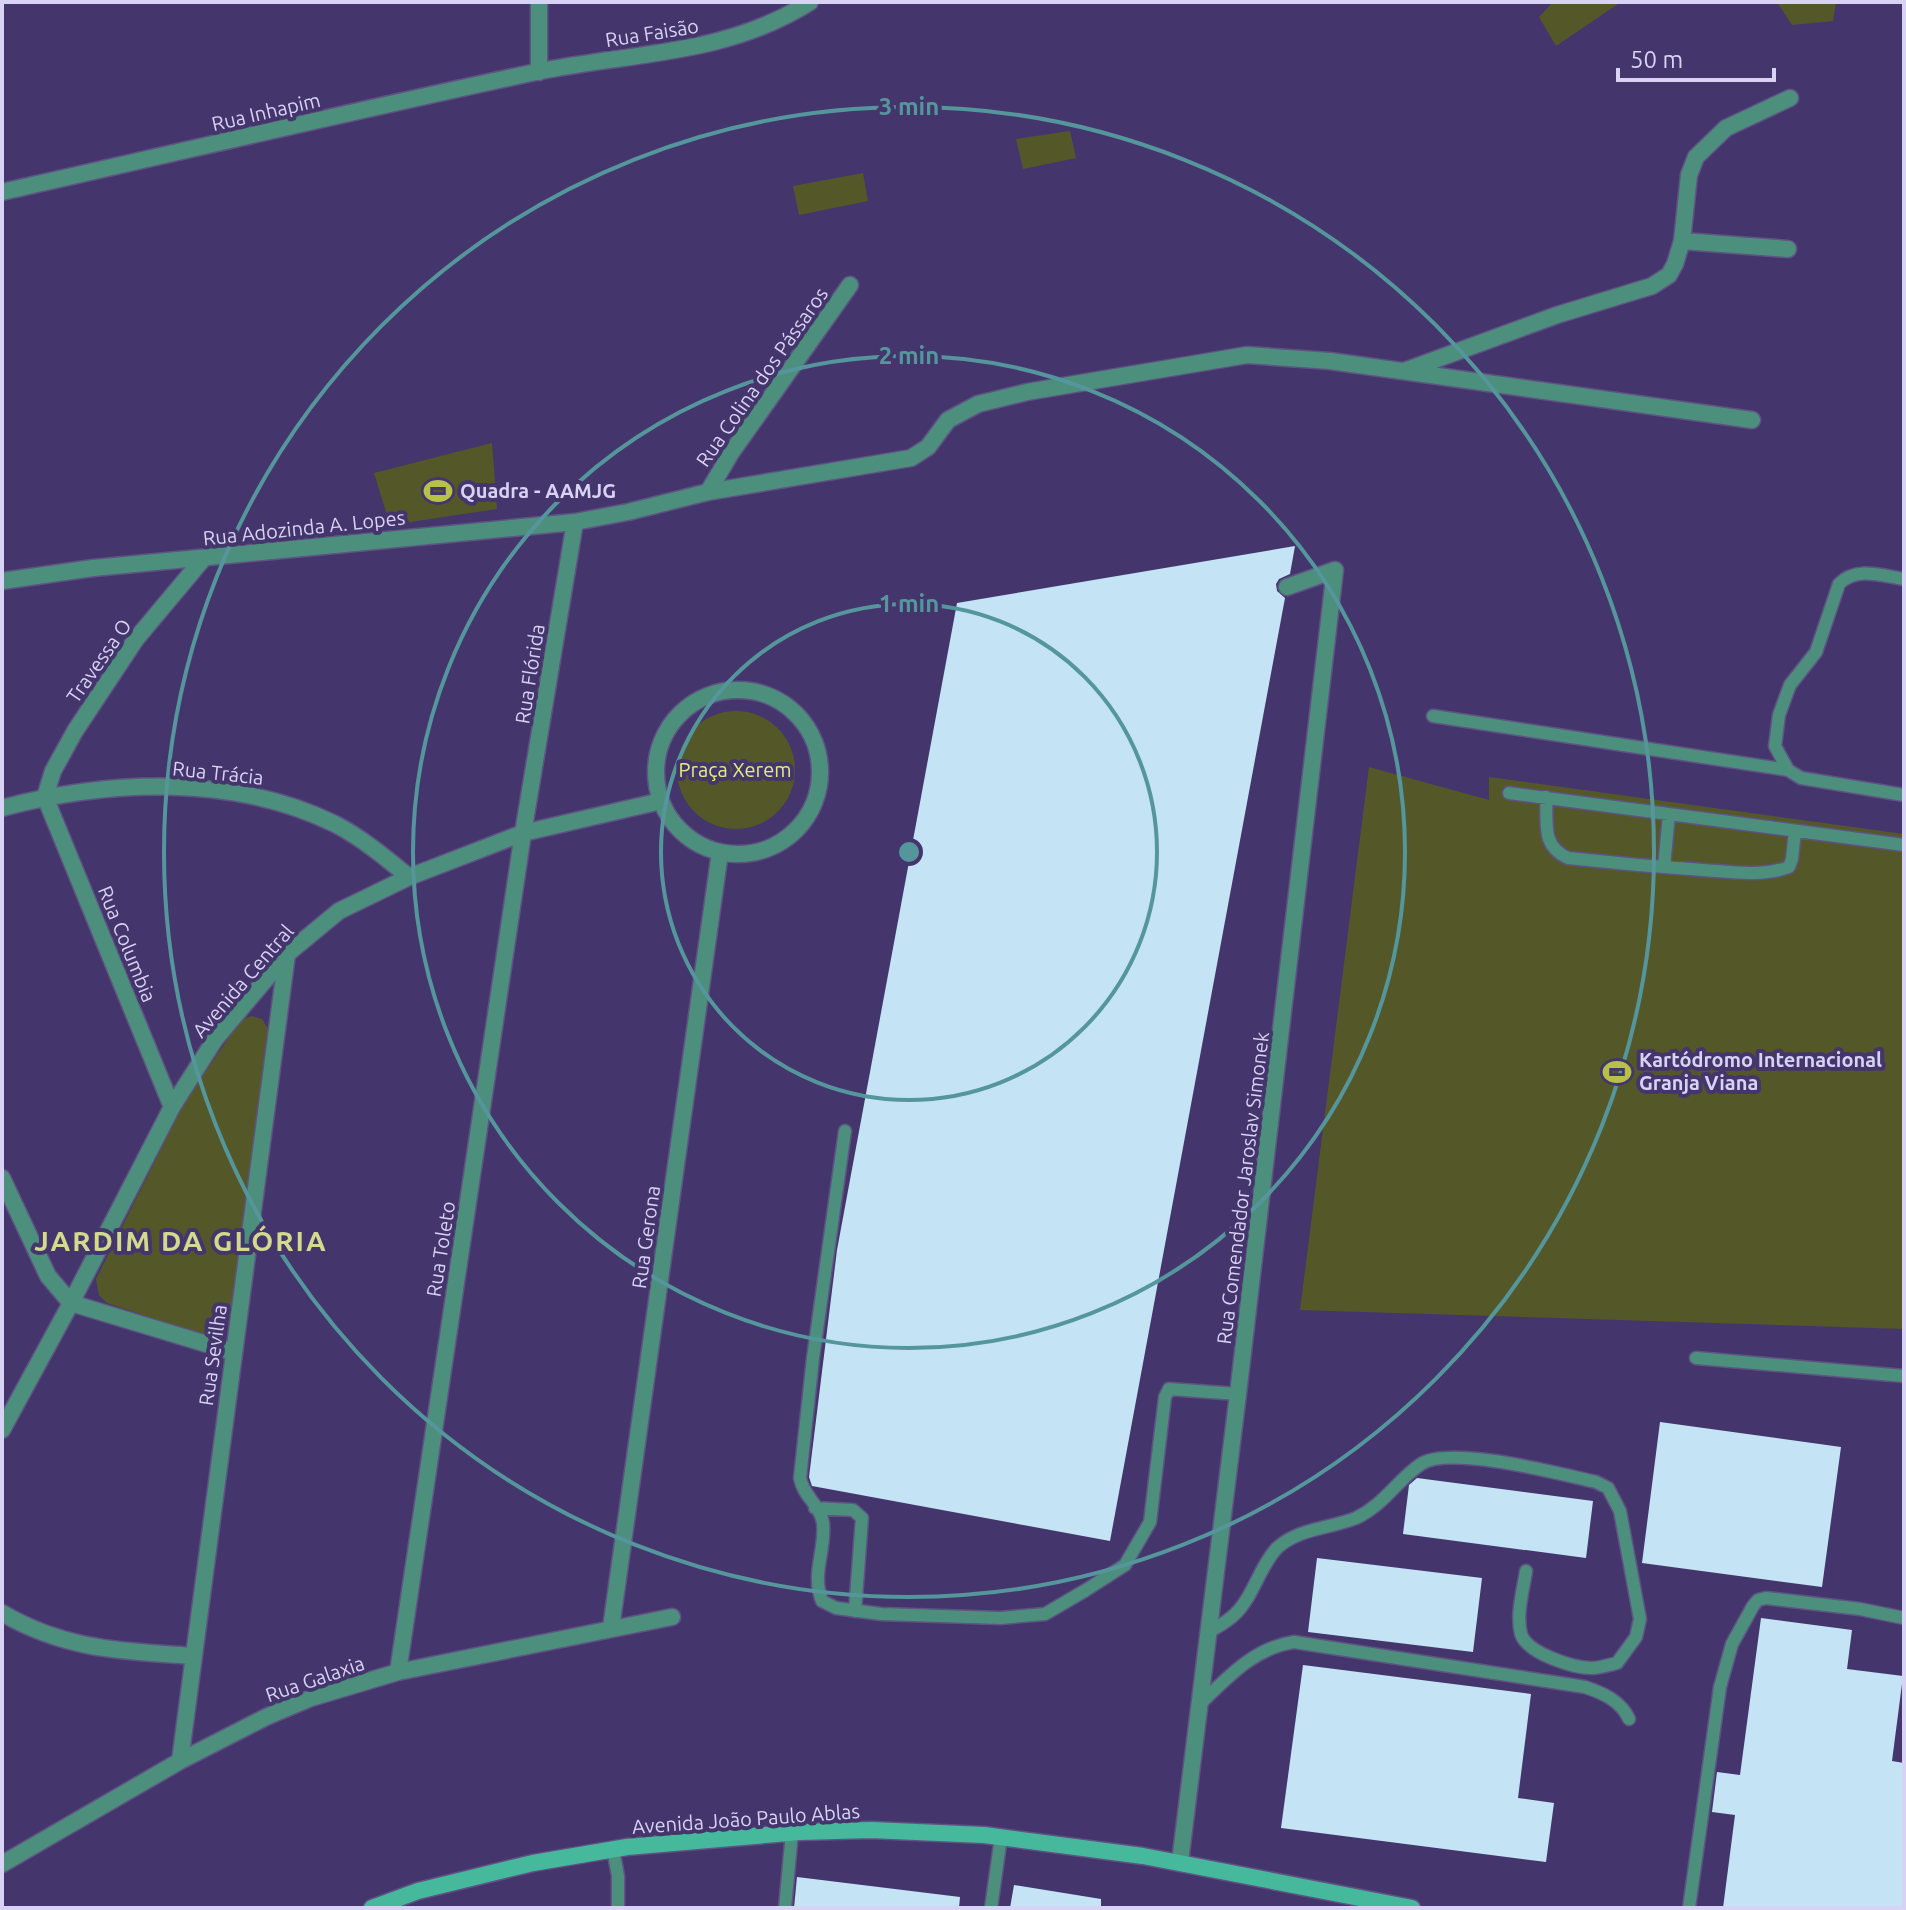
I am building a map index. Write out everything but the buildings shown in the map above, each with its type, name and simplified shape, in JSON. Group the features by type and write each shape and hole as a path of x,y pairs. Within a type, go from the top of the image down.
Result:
{"street":[{"path":"539,2 539,72"},
{"name":"Rua Faisão","path":"539,72 717,43 782,20 810,2"},
{"name":"Rua Inhapim","path":"2,192 539,72"},
{"path":"1405,371 1557,315 1652,286 1669,275 1682,241 1689,175 1696,157 1726,128 1790,98"},
{"path":"1682,241 1788,249"},
{"name":"Rua Colina dos Pássaros","path":"708,492 731,453 850,285"},
{"name":"Rua Adozinda A. Lopes","path":"2,581 93,568 203,559 312,545 575,522 708,492 911,458 928,447 948,420 978,404 1027,392 1247,355 1330,361 1752,420"},
{"name":"Rua Flórida","path":"523,833 575,522"},
{"name":"Travessa O","path":"45,797 53,771 84,717 136,639 203,559"},
{"name":"Rua Comendador Jaroslav Simonek","path":"1180,1862 1335,570 1287,587"},
{"path":"742,689 768,695 792,709 809,730 818,755 819,782 811,808 795,830 773,846 747,853 720,852 695,842 675,825 661,801 656,775 659,748 671,724 691,704 715,693 742,689"},
{"name":"Rua Trácia","path":"2,808 82,791 161,788 233,791 273,799 337,825 364,841 409,877"},
{"name":"Rua Columbia","path":"45,797 172,1107"},
{"name":"Avenida Central","path":"2,1430 172,1107 216,1038 287,954 339,911 409,877 523,833 661,801"},
{"name":"Rua Toleto","path":"398,1672 523,833"},
{"name":"Rua Gerona","path":"611,1628 720,852"},
{"name":"Rua Sevilha","path":"180,1761 287,954"},
{"path":"2,1178 48,1276 71,1303 233,1352"},
{"path":"2,1613 58,1638 98,1649 192,1656"},
{"name":"Rua Galaxia","path":"2,1864 180,1761 288,1707 398,1672 672,1617"},
{"name":"Avenida João Paulo Ablas","path":"372,1908 418,1891 533,1863 613,1849 792,1832 871,1830 1001,1837 1180,1862 1412,1908"}],"lane":[{"path":"1788,770 1775,746 1779,715 1790,685 1816,652 1839,584 1848,575 1864,573 1904,579"},
{"path":"1433,716 1788,770 1801,778 1904,795"},
{"path":"1509,793 1904,845"},
{"path":"1546,797 1546,829 1556,852 1568,858 1735,872 1778,871 1789,867 1795,831"},
{"path":"1664,867 1669,814"},
{"path":"845,1131 813,1358 800,1478 802,1489 822,1516 824,1527 816,1585 822,1601 836,1608 881,1614 1000,1618 1045,1614 1125,1565 1150,1522 1165,1397 1169,1389 1238,1394"},
{"path":"1696,1358 1904,1376"},
{"path":"1209,1632 1235,1614 1274,1551 1292,1535 1356,1517 1380,1504 1411,1471 1425,1461 1442,1457 1482,1460 1571,1477 1608,1488 1620,1511 1640,1619 1636,1637 1617,1663 1591,1668 1556,1660 1530,1648 1522,1637 1519,1619 1526,1571"},
{"path":"815,1508 853,1510 862,1518 855,1611"},
{"path":"1689,1908 1720,1687 1732,1644 1753,1606 1758,1600 1766,1598 1860,1609 1904,1618"},
{"path":"1200,1704 1231,1674 1271,1645 1294,1642 1585,1687 1602,1692 1624,1707 1629,1719"},
{"path":"785,1908 792,1832"},
{"path":"991,1908 1001,1837"},
{"path":"613,1849 618,1876 618,1908"}],"green space":[{"path":"1553,2 1621,2 1556,46 1539,17"},
{"path":"1777,2 1836,2 1833,21 1792,25"},
{"path":"1070,131 1076,158 1023,169 1016,139"},
{"path":"863,173 868,201 799,215 793,186"},
{"name":"Quadra - AAMJG","path":"492,443 497,509 390,525 374,473"},
{"name":"Praça Xerem","path":"736,711 759,716 778,728 790,747 795,770 790,793 778,812 759,824 736,829 713,824 694,812 682,793 677,770 682,747 694,728 713,716"},
{"name":"Kartódromo Internacional Granja Viana","path":"1369,767 1489,800 1489,777 1904,834 1904,1329 1300,1310"},
{"path":"251,1016 262,1019 270,1032 229,1329 224,1336 215,1339 107,1303 99,1295 96,1279 183,1105 240,1021"}],"place":[{"name":"Quadra - AAMJG","path":"438,491"},
{"name":"Kartódromo Internacional Granja Viana","path":"1617,1072"}],"district":[{"name":"JARDIM DA GLÓRIA","path":"181,1241"}]}
